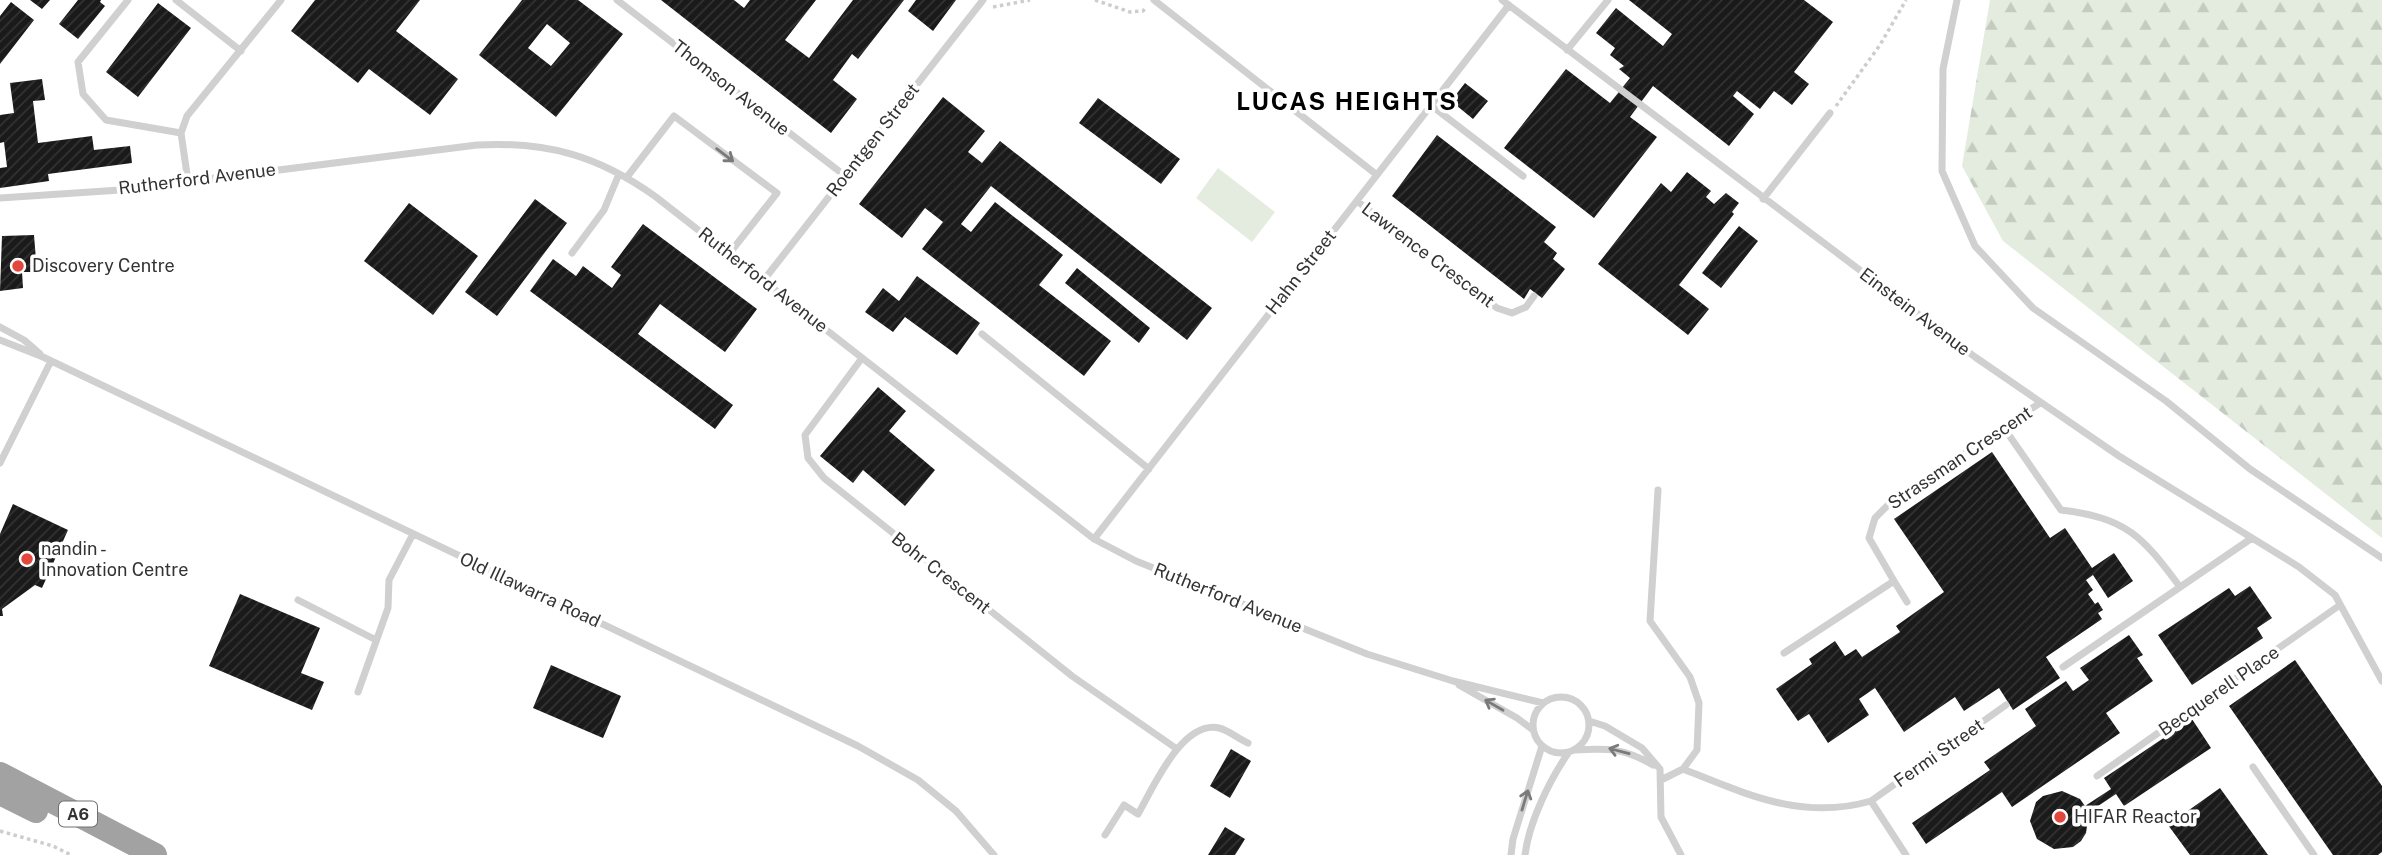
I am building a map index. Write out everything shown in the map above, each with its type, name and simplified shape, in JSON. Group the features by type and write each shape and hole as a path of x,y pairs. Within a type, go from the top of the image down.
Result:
{"highway":[{"name":"A6","path":"0,774 155,855"},
{"name":"A6","path":"0,793 129,855"}],"lane":[{"path":"128,0 78,62 83,94 106,120 181,133"},
{"path":"176,0 241,51"},
{"path":"188,181 181,133 187,116 281,0"},
{"name":"Thomson Avenue","path":"617,0 629,3 844,175"},
{"name":"Roentgen Street","path":"763,281 983,0"},
{"path":"1153,0 1377,175"},
{"path":"1567,50 1608,0"},
{"path":"1957,0 1943,69 1942,171 1975,246 2033,308 2166,401 2250,469 2382,558"},
{"name":"Hahn Street","path":"1094,539 1432,106 1505,3"},
{"name":"Einstein Avenue","path":"1505,3 1968,353 2119,456 2299,567 2335,595 2382,681"},
{"path":"1432,106 1523,176"},
{"path":"1763,199 1830,113"},
{"path":"572,253 604,210 623,175 674,116 777,194 729,254"},
{"name":"Rutherford Avenue","path":"0,198 120,190 507,143 565,151 593,160 623,175 729,254 1094,539 1136,561 1367,653 1453,681 1543,703"},
{"name":"Lawrence Crescent","path":"1357,201 1497,308 1512,313 1526,307 1534,296"},
{"name":"Old Illawarra Road","path":"0,327 24,340 47,359"},
{"path":"982,334 1149,469"},
{"name":"Old Illawarra Road","path":"0,340 47,359 858,746 918,780 956,811 995,855"},
{"name":"Bohr Crescent","path":"862,358 805,435 806,450 812,465 876,522 1062,668 1177,749"},
{"path":"0,463 47,359"},
{"name":"Strassman Crescent","path":"1907,602 1869,538 1875,518 1888,505 2040,403"},
{"path":"2004,428 2061,510 2092,514 2123,526 2149,546 2180,587"},
{"path":"1658,490 1650,621 1690,677 1699,703 1697,750 1683,769 1661,780"},
{"path":"358,692 388,608 389,580 413,534"},
{"path":"2063,667 2252,538"},
{"path":"1784,653 1894,580"},
{"path":"298,600 376,640"},
{"name":"Becquerell Place","path":"2097,776 2340,605"},
{"name":"Rutherford Avenue","path":"1453,681 1533,730"},
{"path":"1525,855 1527,841 1557,769 1572,751 1587,737 1589,721 1575,700 1558,697 1543,703 1534,716 1533,730 1542,746 1559,753 1572,751 1611,748 1639,757 1660,769"},
{"name":"Fermi Street","path":"1871,801 2006,705"},
{"path":"1589,721 1605,726 1642,748 1660,769 1661,817 1681,855"},
{"path":"1105,835 1124,805 1138,814 1183,740 1200,730 1219,727 1248,743"},
{"path":"1511,855 1513,839 1542,746"},
{"path":"2253,767 2314,855"},
{"path":"1683,769 1785,806 1825,809 1871,801 1906,855"}],"path":[{"path":"974,11 1030,0"},
{"path":"1096,0 1130,12 1143,10 1153,0"},
{"path":"1830,113 1881,45 1906,0"},
{"path":"0,831 53,846 71,855"}],"green space":[{"path":"1990,0 2382,0 2382,538 2003,241 1962,166"},
{"path":"1218,168 1275,212 1252,242 1196,198"}],"building":[{"path":"30,0 50,0 42,9"},
{"path":"78,0 101,0 105,6 78,39 59,24"},
{"path":"315,0 420,0 396,31 458,79 430,115 369,69 358,83 291,31"},
{"path":"522,0 578,0 623,34 556,117 479,55","holes":["547,24 570,43 551,66 528,48"]},
{"path":"661,0 734,0 744,8 750,0 816,0 785,40 809,58 853,0 904,0 858,59 852,54 833,80 857,99 831,133"},
{"path":"916,0 956,0 933,31 908,11"},
{"path":"1629,0 1804,0 1833,22 1794,72 1809,84 1792,105 1774,91 1760,109 1737,91 1733,96 1754,114 1729,146 1653,86 1630,117 1657,137 1594,218 1504,148 1566,69 1610,103 1630,78 1619,69 1624,66 1610,55 1615,48 1596,33 1616,8 1663,46 1672,34"},
{"path":"11,2 34,20 0,64 0,16"},
{"path":"158,3 191,28 138,97 106,72"},
{"path":"42,79 45,100 33,101 38,143 92,136 94,150 130,146 132,163 48,174 49,181 0,188 0,168 7,167 4,142 0,143 0,115 14,113 10,83"},
{"path":"1465,83 1488,101 1473,119 1451,101"},
{"path":"943,97 985,131 968,152 982,163 1000,141 1212,308 1187,340 991,186 961,224 971,232 995,202 1063,255 1039,285 1111,341 1084,376 922,249 943,222 925,208 902,238 859,204"},
{"path":"1098,98 1180,159 1161,184 1079,123"},
{"path":"1437,135 1556,227 1544,242 1557,253 1553,259 1565,269 1542,298 1530,289 1524,299 1392,196"},
{"path":"1687,172 1711,191 1706,197 1714,204 1726,193 1739,203 1732,212 1734,214 1679,285 1709,309 1688,335 1598,264 1661,183 1671,192"},
{"path":"535,199 567,223 497,316 465,292"},
{"path":"409,203 478,256 433,315 364,261"},
{"path":"643,224 757,309 725,352 660,304 638,334 733,405 715,429 530,291 553,259 576,276 583,266 612,288 621,275 611,267"},
{"path":"1739,226 1758,241 1721,288 1702,273"},
{"name":"Discovery Centre","path":"34,235 37,272 22,272 23,288 0,291 2,236"},
{"path":"1077,268 1150,328 1139,343 1065,283"},
{"path":"917,276 980,323 957,355 905,317 893,332 865,312 883,288 899,301"},
{"path":"878,387 906,411 889,431 935,470 905,506 863,470 853,483 820,456"},
{"path":"1992,452 2050,538 2065,528 2092,568 2114,553 2133,581 2108,598 2093,575 2086,580 2093,590 2088,594 2103,610 2098,613 2102,619 2046,657 2060,678 2013,710 1999,688 1964,711 1955,697 1904,732 1875,688 1859,699 1869,715 1828,743 1809,714 1798,721 1776,689 1812,664 1809,659 1835,641 1845,656 1856,649 1862,657 1900,632 1896,626 1944,592 1894,519"},
{"name":"nandin - Innovation Centre","path":"13,504 68,530 42,588 35,585 2,609 3,616 0,616 0,534"},
{"path":"2250,586 2272,618 2257,628 2263,638 2192,685 2158,635 2229,588 2235,596"},
{"path":"240,594 320,628 301,673 324,682 312,710 209,666"},
{"path":"2129,635 2143,655 2137,658 2153,681 2106,713 2120,733 2012,807 2002,792 1926,844 1912,823 1990,770 1984,762 2036,726 2025,709 2066,681 2073,691 2089,680 2080,668"},
{"path":"2295,660 2382,786 2382,852 2378,855 2333,855 2229,706"},
{"path":"551,665 621,696 603,738 533,708"},
{"path":"2192,719 2211,748 2124,806 2116,794 2089,812 2086,833 2073,847 2054,849 2037,839 2030,821 2036,802 2043,796 2062,791 2080,799 2085,806 2111,789 2104,778"},
{"path":"1231,749 1251,761 1230,798 1210,786"},
{"path":"2220,788 2268,855 2190,855 2168,825"},
{"path":"1225,827 1245,839 1235,855 1208,855"}],"place":[{"name":"Discovery Centre","path":"18,266"},
{"name":"nandin - Innovation Centre","path":"27,559"},
{"name":"HIFAR Reactor","path":"2060,817"}],"district":[{"name":"LUCAS HEIGHTS","path":"1347,102"}]}
